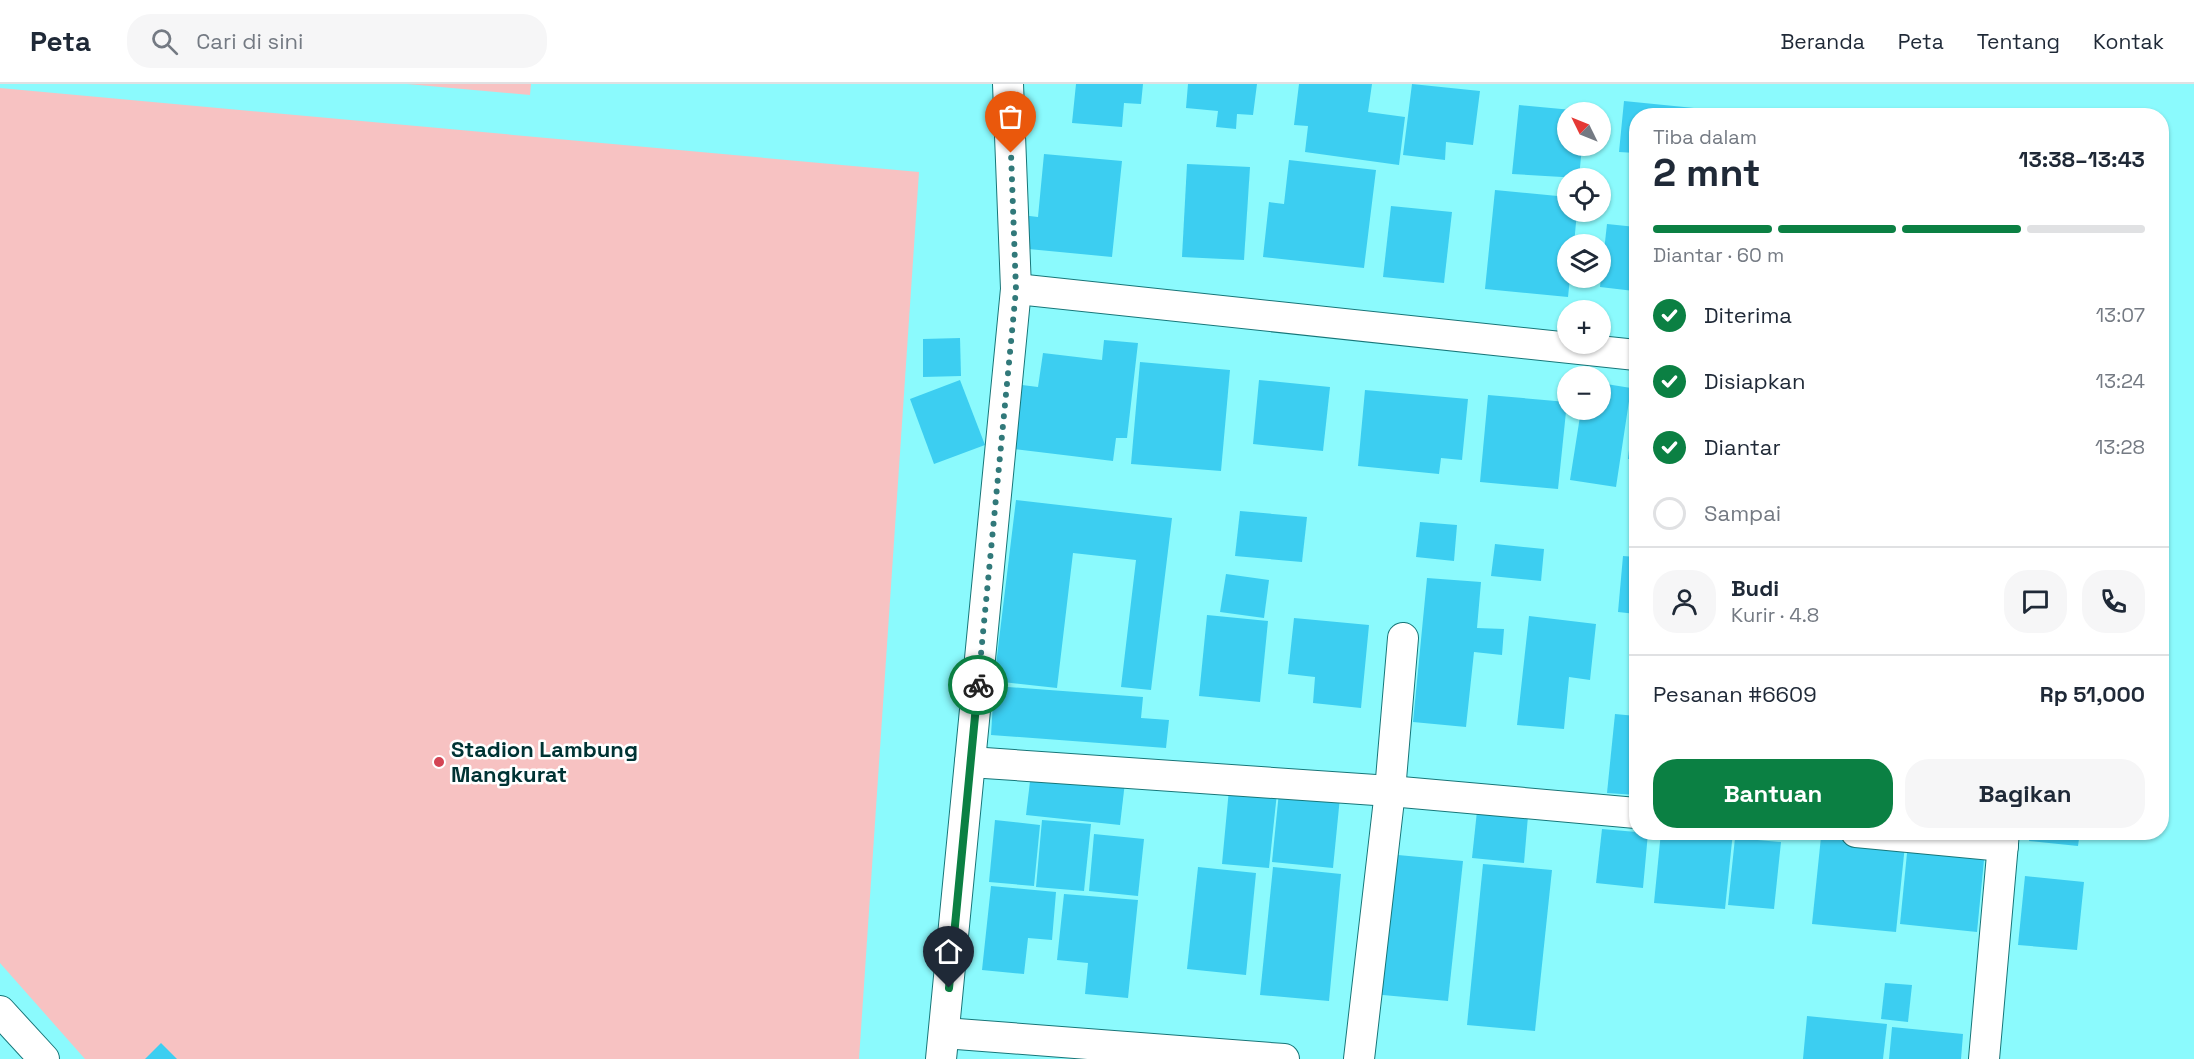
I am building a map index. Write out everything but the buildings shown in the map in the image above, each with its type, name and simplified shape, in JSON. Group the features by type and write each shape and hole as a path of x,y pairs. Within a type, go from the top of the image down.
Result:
{"street":[{"path":"1008,84 1016,290 943,1046 1284,1059"},
{"path":"1016,290 1629,353"},
{"path":"1359,1059 1390,790 1403,638"},
{"path":"970,762 1390,790 1629,812"},
{"path":"1984,1059 2003,840"},
{"path":"0,1011 44,1059"}],"shaded area":[{"path":"407,84 531,84 530,95"},
{"path":"0,88 919,172 859,1059 85,1059 0,963"}],"way so far":[{"path":"978,685 1016,290 1011,153"}],"place":[{"name":"Stadion Lambung Mangkurat","path":"439,762"}],"route":[{"path":"949,988 978,685"}]}
